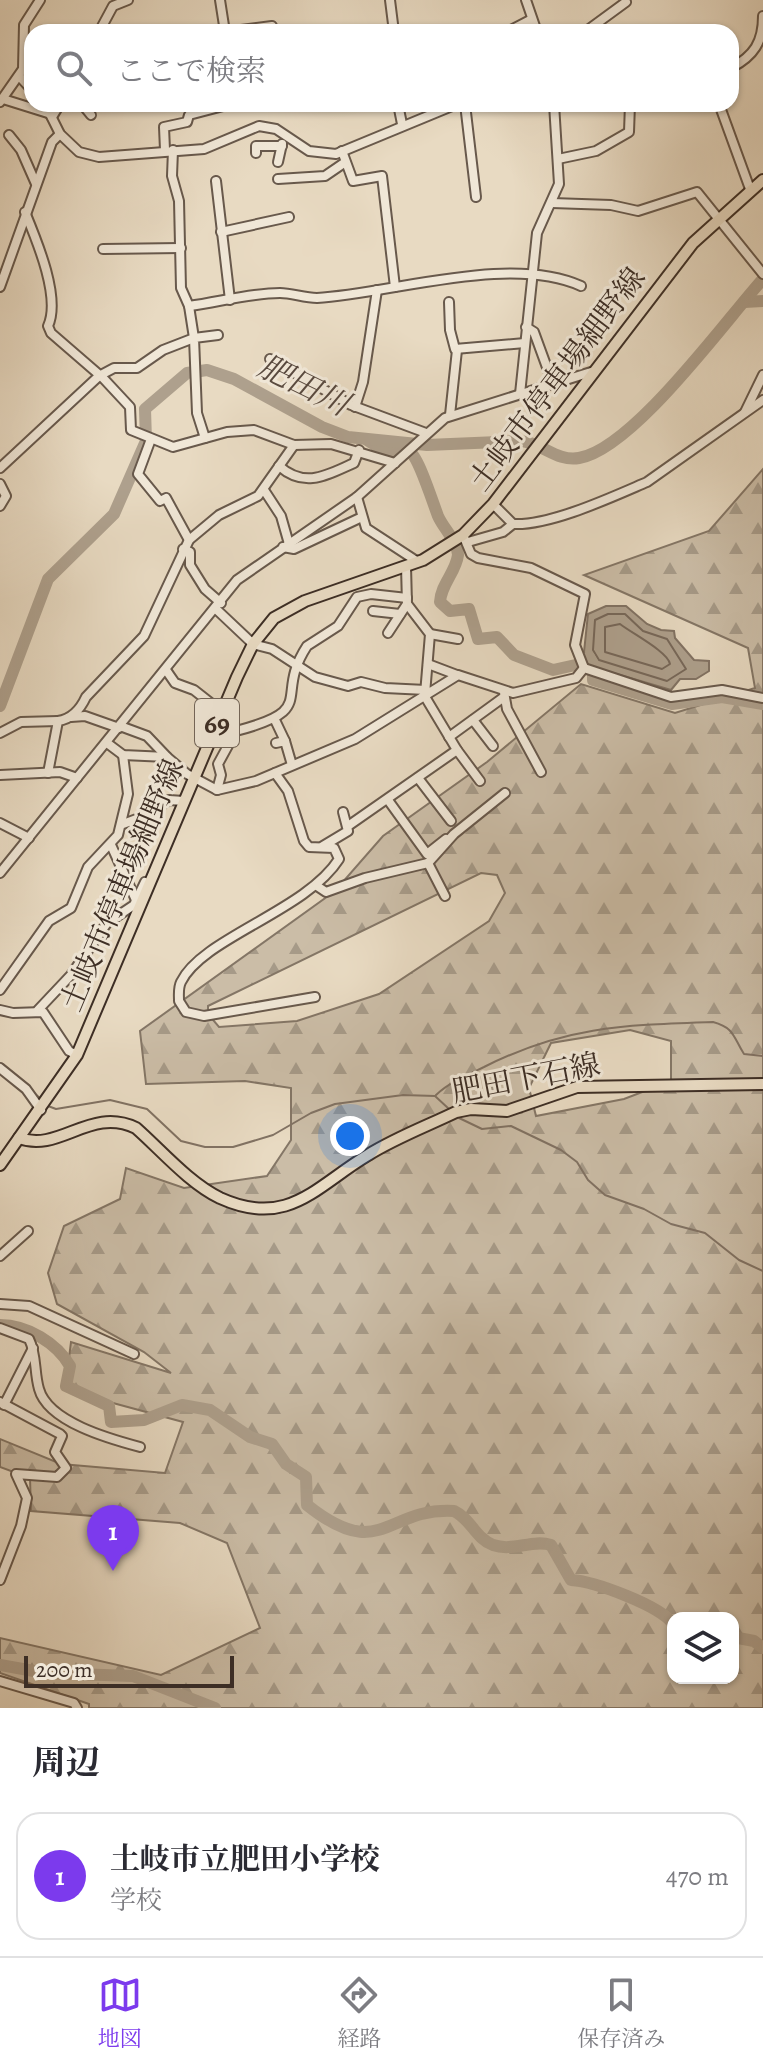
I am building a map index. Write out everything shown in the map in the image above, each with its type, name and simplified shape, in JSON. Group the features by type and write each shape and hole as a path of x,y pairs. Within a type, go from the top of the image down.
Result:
{"main road":[{"name":"土岐市停車場細野線","path":"0,1165 77,1055 193,778 263,628 290,609 418,562 466,538 672,269 716,219 763,180"},
{"name":"肥田下石線","path":"19,1138 41,1142 101,1121 125,1122 136,1128 207,1190 232,1202 268,1208 284,1206 318,1192 370,1154 456,1112 471,1109 507,1111 577,1087 763,1084"}],"street":[{"path":"25,24 40,0"},
{"path":"103,24 113,6 128,0"},
{"path":"220,0 224,24"},
{"path":"390,0 393,24"},
{"path":"526,0 534,24"},
{"path":"596,24 628,1"},
{"path":"739,64 747,59 763,32 763,16"},
{"path":"522,24 532,19"},
{"path":"24,25 23,69 2,101 24,108"},
{"path":"19,76 24,81"},
{"path":"37,112 51,116"},
{"path":"49,112 60,134 79,152 90,156 204,149 259,126 284,134 321,154 342,151 435,112"},
{"path":"51,116 54,112"},
{"path":"200,112 189,115 187,122 164,127 181,248 181,288 189,306 194,338 197,413 205,438"},
{"path":"400,112 402,124"},
{"path":"466,112 476,197"},
{"path":"520,394 537,233 559,184 555,112"},
{"path":"558,159 596,151 629,132 630,112"},
{"path":"722,112 750,189"},
{"path":"0,287 52,142 60,134"},
{"path":"278,162 284,134"},
{"path":"9,135 21,150 36,184"},
{"path":"256,153 256,146 282,146"},
{"path":"342,151 353,181 382,176 395,287"},
{"path":"278,179 325,176 344,163"},
{"path":"216,181 230,300"},
{"path":"552,203 611,205 638,211 697,192 763,274"},
{"path":"25,212 43,256 55,313 48,326 51,333 130,407 131,430 173,447 254,430 294,445 331,444 395,463"},
{"path":"221,232 289,217"},
{"path":"103,249 181,248"},
{"path":"189,306 281,293 313,298 478,275 532,274 563,278 581,286"},
{"path":"355,407 363,382 377,290"},
{"path":"449,302 451,341 457,350 450,415"},
{"path":"526,327 534,332 553,384"},
{"path":"0,468 99,376 114,368 137,368 163,350 194,338 218,335"},
{"path":"457,350 525,343"},
{"path":"270,359 355,407 426,433"},
{"path":"0,873 237,580 357,497 450,415 591,372"},
{"path":"744,412 763,375"},
{"path":"584,668 575,645 585,594 531,568 478,558 471,554 466,538 503,532 513,524 551,517 647,482 763,400"},
{"path":"151,439 138,474 160,501 166,498 189,540"},
{"path":"71,717 144,636 189,540 219,515 264,490 294,445"},
{"path":"279,466 292,477 318,479 354,463 359,450"},
{"path":"0,484 6,496 0,506"},
{"path":"264,490 281,516 286,546"},
{"path":"357,497 369,531 418,562"},
{"path":"493,504 513,524"},
{"path":"286,546 294,549 362,517"},
{"path":"183,549 190,552 190,565 205,589 253,644 272,649 299,667 340,685 361,682 425,693"},
{"path":"388,633 407,601 406,566"},
{"path":"217,790 221,775 218,764 236,731 275,720 291,700 307,646 338,626 357,597 371,594 407,601 430,634 425,693 457,750 480,781"},
{"path":"373,611 400,614"},
{"path":"430,634 458,639"},
{"path":"428,664 504,694 570,680 584,668"},
{"path":"584,668 671,697 722,690 763,698"},
{"path":"166,670 175,683 192,693 194,690 222,712"},
{"path":"0,733 23,721 58,721 85,716 147,736 193,778 217,790 275,773 355,739 458,675"},
{"path":"449,737 504,694"},
{"path":"504,694 541,772"},
{"path":"275,720 280,742 292,765"},
{"path":"473,720 493,746"},
{"path":"48,773 58,721"},
{"path":"107,743 123,755 167,757"},
{"path":"348,826 457,750"},
{"path":"0,990 49,921 71,908 88,867 111,845 123,824 128,794 123,755"},
{"path":"0,775 48,773 77,778"},
{"path":"275,773 288,791 304,841 309,847 334,848 339,859 317,886 208,955 183,978 179,1001 186,1012 204,1016 315,997"},
{"path":"418,778 451,821"},
{"path":"388,800 427,854 505,793"},
{"path":"123,824 147,815 169,800 184,801"},
{"path":"323,846 348,831 343,812"},
{"path":"0,823 29,838"},
{"path":"317,886 326,892 365,878 428,863 452,837"},
{"path":"111,845 136,900"},
{"path":"428,863 445,896"},
{"path":"38,1010 71,975 107,923 131,909 148,877 154,875"},
{"path":"0,1010 13,1013 38,1010 47,1015 69,1051 77,1055"},
{"path":"0,1068 44,1106"},
{"path":"0,1256 28,1231"},
{"path":"0,1304 29,1306 134,1354"},
{"path":"0,1328 29,1339 33,1347 39,1391 71,1422 140,1447"},
{"path":"33,1347 2,1403 62,1436"},
{"path":"0,1580 21,1526 27,1498 16,1474 57,1477 64,1473 66,1465 55,1452 71,1422"},
{"path":"0,1681 74,1703 77,1708"}],"green space":[{"path":"763,469 763,1708 89,1708 89,1704 0,1673 0,1638 161,1675 260,1628 227,1543 180,1523 31,1511 30,1478 0,1467 0,1439 61,1464 165,1473 183,1422 65,1390 71,1342 171,1373 144,1352 57,1304 48,1273 64,1226 120,1199 126,1168 184,1188 267,1176 291,1140 291,1088 245,1081 146,1084 140,1031 335,891 383,836 487,762 581,684 675,713 755,688 748,648 584,575 709,531","holes":["481,873 497,875 505,893 489,921 379,994 297,1021 219,1027 208,1014 208,1006","630,1030 671,1041 671,1081 624,1099 536,1116 529,1088 551,1043"]}],"water":[{"path":"606,606 626,606 647,624 674,631 675,638 694,660 709,661 709,671 696,679 680,679 671,690 593,667 584,652 588,614"}],"waterway":[{"name":"肥田川","path":"0,706 48,579 114,514 146,441 145,409 187,373 207,370 234,379 322,427 348,437 427,445 521,441 557,455 579,458 601,449 651,408 763,279"},
{"path":"744,302 763,301"},
{"path":"367,440 384,451 411,453 414,457 458,555 440,602 450,611 469,609 478,639 497,637 514,655 553,670 580,664 589,657 593,664 593,680 672,704 722,697 763,704"},
{"path":"436,1095 465,1076 513,1053 596,1030 713,1022 730,1030 744,1054 763,1056"},
{"path":"0,1064 41,1099"},
{"path":"48,1106 56,1109 110,1100 147,1109 181,1141 205,1147 233,1147 273,1135 311,1113 335,1104 403,1095 435,1096 449,1109"},
{"path":"457,1117 482,1129 511,1126 561,1150 577,1162 588,1180 605,1195 644,1209 671,1224 705,1233 739,1260 763,1271"},
{"path":"0,1325 31,1332 49,1343 70,1366 66,1386 109,1406 111,1422 144,1420 182,1405 210,1410 250,1437 272,1444 286,1464 306,1477 307,1505 332,1522 368,1532 431,1512 454,1511 493,1545 551,1545 571,1580 626,1596 667,1618"},
{"path":"739,1638 754,1641 763,1648"},
{"path":"0,1665 45,1673 133,1676 215,1708"}],"place":[{"name":"土岐市立肥田小学校","path":"113,1571"}]}
